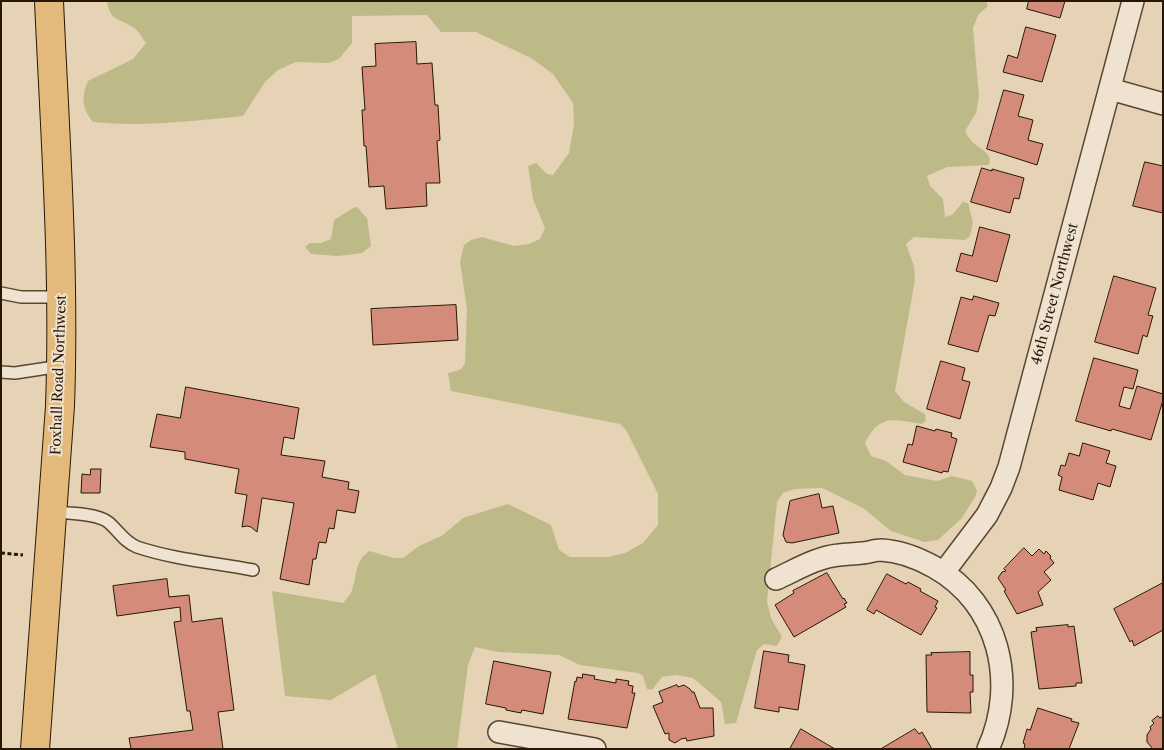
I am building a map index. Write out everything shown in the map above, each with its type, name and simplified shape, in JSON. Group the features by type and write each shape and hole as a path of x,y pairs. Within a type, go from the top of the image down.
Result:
{"main road":[{"name":"Foxhall Road Northwest","path":"35,749 61,366 62,297 48,1"}],"street":[{"name":"46th Street Northwest","path":"944,572 987,515 1009,467 1133,1"},
{"path":"1110,89 1163,104"},
{"path":"776,579 820,560 838,555 878,550 913,557 944,572 964,588 986,619 999,654 1002,685 1001,708 988,749"},
{"path":"499,732 595,749"}],"lane":[{"path":"1,292 20,296 62,297"},
{"path":"1,372 15,373 61,366"},
{"path":"52,512 99,517 108,522 122,537 134,546 153,552 253,570"}],"path":[{"path":"1,553 26,555"}],"shaded area":[{"path":"107,1 986,1 988,6 978,15 973,28 979,97 976,113 965,131 973,142 987,153 990,161 989,165 947,167 927,176 930,186 943,199 945,217 952,215 963,202 968,203 973,222 970,236 965,240 914,237 906,244 914,266 915,280 895,391 904,402 925,414 926,421 922,424 896,420 882,423 876,427 865,443 871,456 886,461 905,475 937,481 952,476 972,481 977,491 975,497 962,518 938,540 924,542 891,531 863,508 822,488 794,489 783,493 777,502 767,601 771,618 782,637 777,646 764,644 757,650 736,723 725,724 721,702 693,678 676,675 662,677 652,690 647,689 643,676 638,673 580,665 559,655 498,652 475,647 468,665 457,749 398,749 375,674 331,700 285,696 272,591 343,603 350,595 354,585 359,563 365,554 370,551 393,558 403,558 419,546 443,535 463,518 508,504 551,525 559,550 570,557 608,557 625,553 643,543 658,525 658,494 626,430 620,424 451,391 448,373 460,370 465,364 467,309 460,262 464,245 471,240 482,237 514,246 529,244 540,239 545,228 533,199 528,166 536,163 547,174 553,175 569,153 574,124 573,103 553,74 531,58 476,32 441,32 427,15 352,16 352,43 339,59 328,63 296,62 278,70 265,82 243,116 150,124 93,122 84,102 84,92 88,81 133,59 146,43 136,29 113,16 108,8"},
{"path":"357,207 367,218 371,246 362,253 338,256 311,254 305,247 310,243 321,243 331,239 334,220"}],"building":[{"path":"1029,1 1065,1 1060,18 1027,9"},
{"path":"1026,27 1056,35 1042,82 1003,72 1008,55 1017,58"},
{"path":"416,42 417,64 432,63 435,105 438,105 440,140 437,141 440,183 426,183 427,206 386,209 384,186 369,187 366,146 364,146 362,110 365,110 362,67 376,66 375,44"},
{"path":"1004,90 1024,95 1018,116 1033,120 1028,140 1043,144 1037,165 987,149"},
{"path":"1145,162 1163,166 1163,213 1133,206"},
{"path":"982,168 1024,178 1019,199 1014,198 1010,213 971,202"},
{"path":"980,227 1010,235 997,282 956,271 961,253 972,256"},
{"path":"1114,276 1156,288 1148,315 1153,316 1147,337 1143,335 1138,354 1095,342"},
{"path":"974,296 999,303 995,316 989,315 978,352 948,344 961,297 972,300"},
{"path":"456,305 458,340 373,345 371,309"},
{"path":"1094,358 1138,370 1133,389 1124,387 1119,406 1130,409 1137,386 1163,394 1163,400 1151,440 1076,421"},
{"path":"941,361 965,368 962,380 970,382 960,419 927,409"},
{"path":"186,387 299,408 294,439 284,437 281,455 325,461 322,477 349,482 348,489 359,491 355,513 337,510 334,529 329,528 326,543 319,542 316,559 313,559 309,585 280,579 294,503 262,498 257,532 251,527 242,527 247,495 235,493 239,469 185,459 185,452 150,447 157,414 180,418"},
{"path":"917,426 952,433 951,437 957,439 948,472 943,471 942,473 903,462 908,444 912,445"},
{"path":"1083,443 1110,451 1106,463 1116,466 1110,487 1098,483 1093,500 1059,490 1062,477 1058,475 1061,465 1065,466 1069,453 1079,456"},
{"path":"91,469 101,469 100,493 81,493 82,474 90,475"},
{"path":"819,494 822,508 833,506 839,533 792,543 786,542 783,535 790,501"},
{"path":"1024,548 1032,556 1039,549 1044,554 1046,551 1054,563 1044,572 1051,580 1038,592 1043,605 1017,614 998,578"},
{"path":"827,573 847,603 844,604 846,607 794,637 775,605 794,593 793,591"},
{"path":"887,574 906,584 908,582 938,601 935,607 937,608 921,635 876,610 874,614 867,610"},
{"path":"167,579 169,597 189,595 192,622 222,618 234,710 218,712 223,749 131,749 129,738 193,730 190,711 187,711 174,622 181,621 180,607 117,616 113,586"},
{"path":"1163,583 1163,630 1134,646 1132,640 1130,642 1114,609"},
{"path":"1068,625 1068,627 1074,626 1082,683 1076,683 1076,686 1039,689 1031,632 1037,631 1036,628"},
{"path":"764,651 789,655 788,662 805,665 798,710 779,707 779,712 755,708"},
{"path":"970,652 970,675 973,675 973,692 970,692 971,713 927,712 926,655 932,655 931,653"},
{"path":"494,661 551,672 543,714 522,710 521,713 486,704"},
{"path":"583,674 595,676 594,679 616,683 616,679 629,681 628,685 633,686 632,693 635,693 627,728 568,719 575,681 577,677 582,678"},
{"path":"677,685 678,687 684,685 694,692 700,708 713,708 714,736 687,741 686,738 675,743 669,740 669,733 665,734 653,706 663,702 659,692"},
{"path":"1038,708 1079,723 1069,749 1024,749 1025,744 1023,743 1027,729 1030,730"},
{"path":"1158,716 1160,718 1163,716 1163,749 1153,749 1147,742 1147,735 1154,723 1152,721"},
{"path":"801,729 835,749 790,749"},
{"path":"915,729 919,734 922,732 932,749 881,749"}]}
